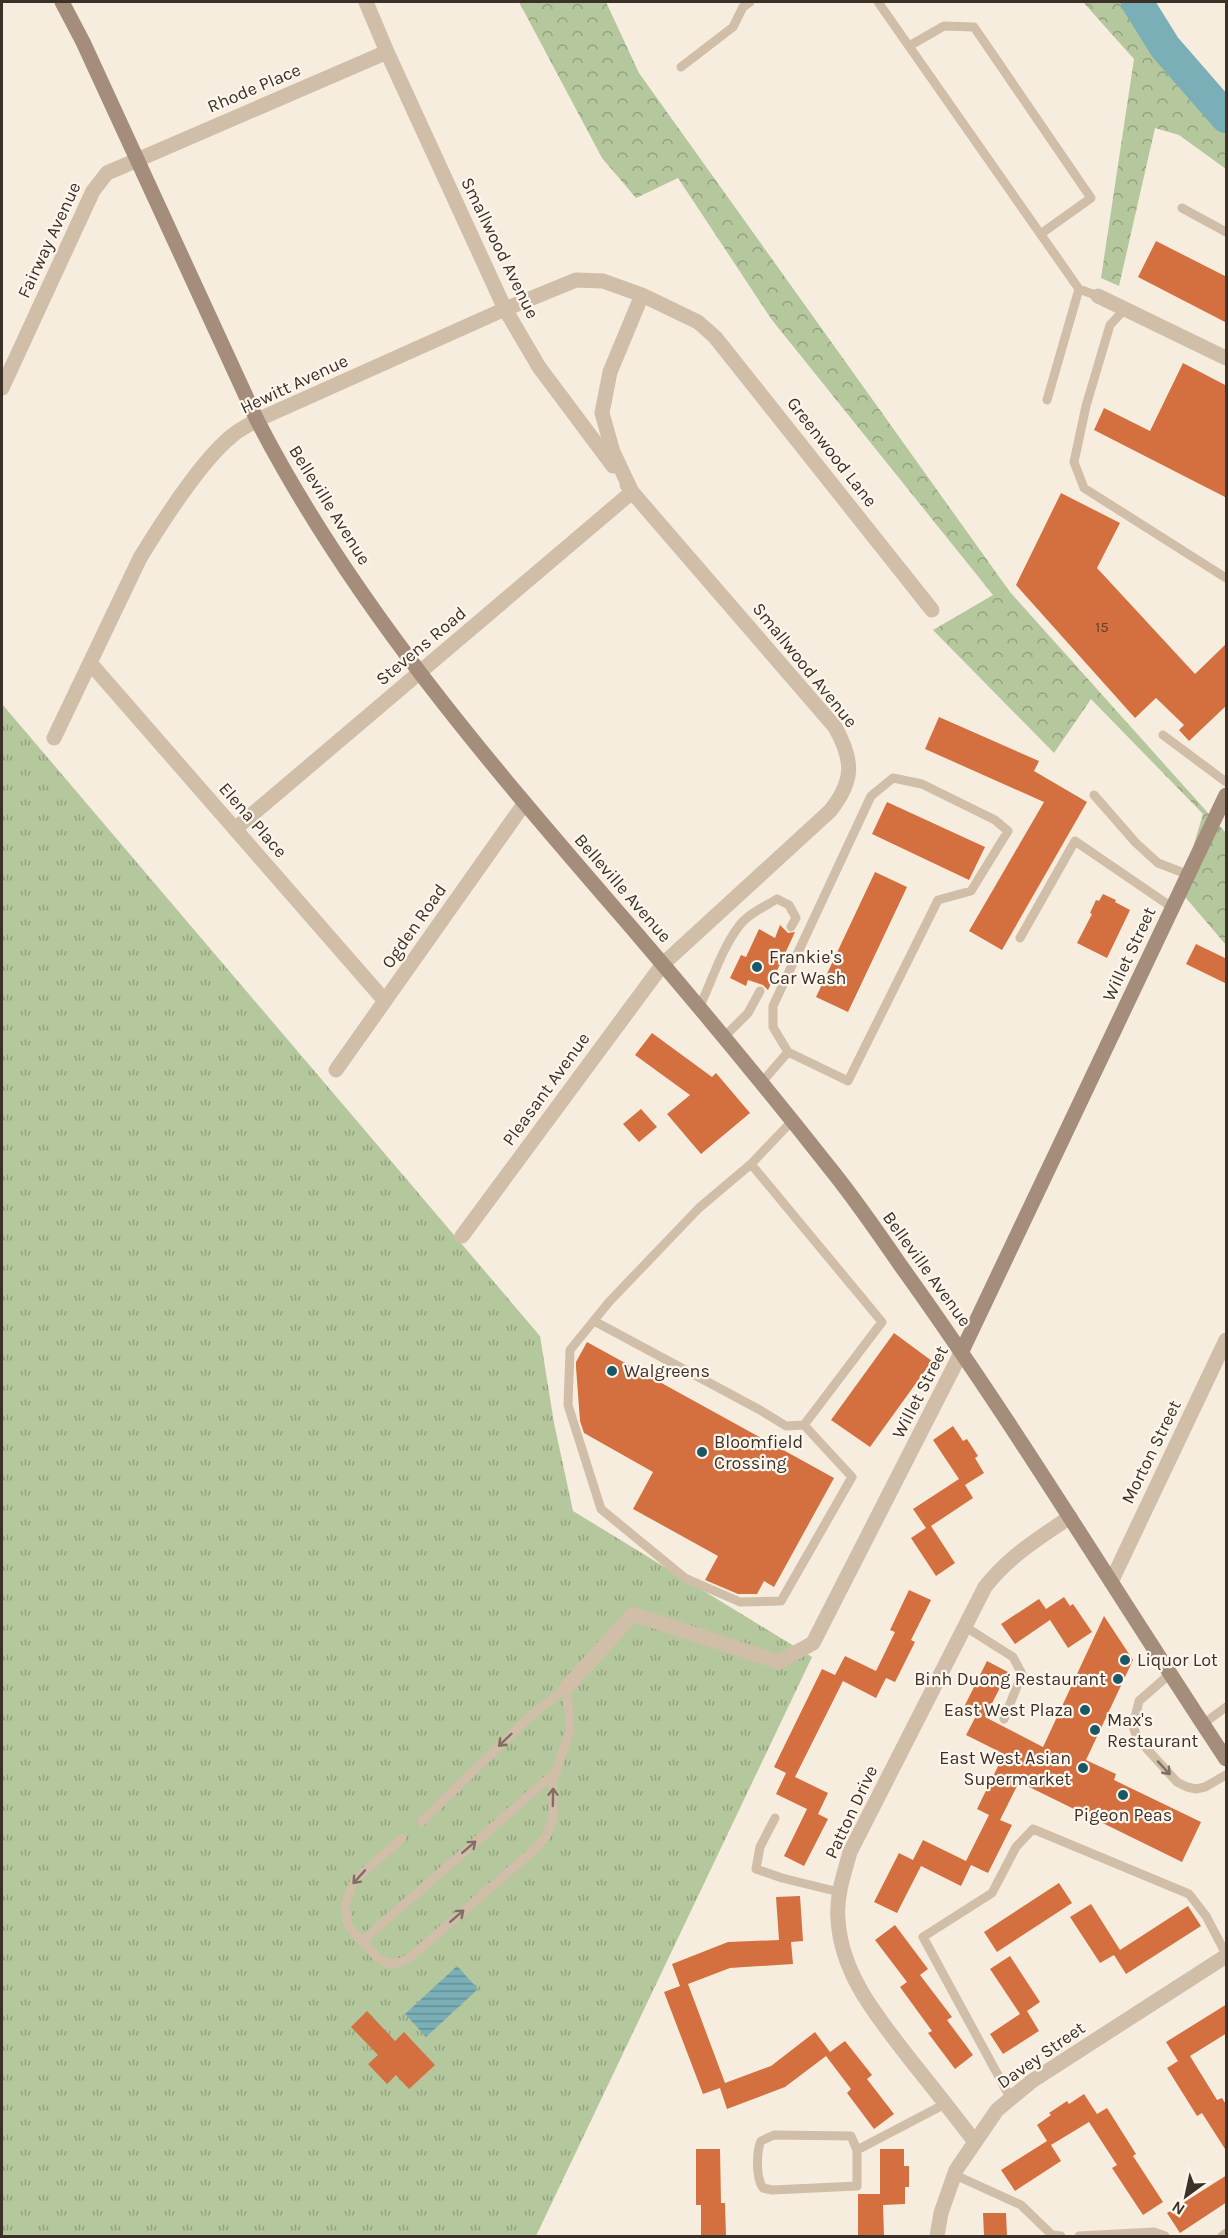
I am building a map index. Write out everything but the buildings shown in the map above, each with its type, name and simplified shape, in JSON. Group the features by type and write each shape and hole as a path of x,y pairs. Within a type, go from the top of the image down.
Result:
{"main road":[{"name":"Belleville Avenue","path":"62,2 83,42 257,420 280,465 330,544 420,674 524,804 724,1036 844,1186 962,1351 1227,1759"},
{"name":"Willet Street","path":"962,1351 1227,795"}],"street":[{"name":"Smallwood Avenue","path":"366,2 505,309 539,367 632,492 835,727 846,746 849,781 842,797 830,811 663,964"},
{"name":"Rhode Place","path":"137,160 387,52"},
{"name":"Fairway Avenue","path":"2,388 93,191 107,173 137,160"},
{"name":"Hewitt Avenue","path":"54,738 140,558 157,529 215,452 233,435 257,420 576,279 603,281 642,295 698,322"},
{"name":"Smallwood Avenue","path":"632,492 613,452 602,413 610,372 642,295"},
{"path":"1098,296 1227,358"},
{"name":"Greenwood Lane","path":"698,322 715,337 932,610"},
{"name":"Stevens Road","path":"235,829 632,492"},
{"name":"Elena Place","path":"91,664 385,1000"},
{"name":"Ogden Road","path":"336,1070 524,804"},
{"name":"Pleasant Avenue","path":"462,1236 663,964"},
{"name":"Morton Street","path":"1112,1580 1227,1340"},
{"name":"Willet Street","path":"567,1687 633,1614 779,1662 813,1643 962,1351"},
{"name":"Patton Drive","path":"975,2142 867,2004 852,1974 843,1948 838,1920 839,1892 850,1852 985,1587 1002,1565 1070,1517"},
{"name":"Davey Street","path":"938,2236 941,2214 955,2175 997,2110 1032,2081 1227,1955"}],"lane":[{"path":"681,67 733,27 743,7 750,2"},
{"path":"878,2 1079,289 1098,296"},
{"path":"909,46 944,26 974,27 1091,198 1041,233"},
{"path":"1182,208 1227,232"},
{"path":"1047,400 1079,289"},
{"path":"1125,309 1110,325 1086,406 1074,462 1084,488 1227,578"},
{"path":"1163,735 1227,782"},
{"path":"893,777 922,784 995,820 1008,831 971,891 938,900 848,1081 788,1052 773,1027 773,1006 872,796 893,777"},
{"path":"1094,795 1158,863 1189,875"},
{"path":"1020,938 1075,841 1173,908"},
{"path":"699,1008 725,950 739,926 751,914 777,899 789,905 796,918 790,927"},
{"path":"724,1036 748,1013 760,991"},
{"path":"762,1082 788,1052"},
{"path":"792,1121 751,1164 699,1208 570,1350 568,1406 601,1509 685,1578 740,1602 781,1601 852,1477 804,1425"},
{"path":"594,1321 786,1426 804,1425 882,1322 751,1164"},
{"path":"964,1626 1013,1657 1022,1674 1004,1719"},
{"path":"1171,1673 1139,1701 1133,1726 1137,1738 1177,1782 1187,1787 1196,1789 1205,1787 1227,1775"},
{"path":"402,1838 361,1873 349,1891 345,1904 348,1926 380,1959 390,1964 402,1962 534,1850 546,1836 553,1818 552,1797 556,1771 570,1730 567,1687"},
{"path":"421,1821 527,1719 567,1687"},
{"path":"1203,1724 1227,1707"},
{"path":"362,1941 556,1771"},
{"path":"775,1818 760,1847 756,1869 839,1892"},
{"path":"1011,2099 923,1937 992,1893 1016,1847 1033,1829 1189,1894 1206,1916 1227,1955"},
{"path":"857,2150 945,2104"},
{"path":"774,2135 851,2136 857,2150 857,2186 766,2190 760,2185 758,2148 767,2137 774,2135"},
{"path":"955,2175 1021,2205 1052,2235 1061,2236"},
{"path":"1079,2236 1154,2232 1165,2236"},
{"path":"1222,2236 1227,2233"}],"green space":[{"path":"519,2 606,2 639,73 1010,592 1226,833 1226,945 1180,891 1203,814 1091,699 1054,753 933,630 993,595 772,320 678,178 636,198 602,158"},
{"path":"1083,2 1152,2 1187,53 1226,99 1226,169 1179,135 1155,128 1119,286 1101,278 1134,59"},
{"path":"2,704 540,1336 554,1423 573,1511 812,1657 536,2236 2,2236"}],"water":[{"path":"457,1966 478,1989 426,2037 405,2014"}],"waterway":[{"path":"1137,2 1165,47 1226,117"}],"place":[{"name":"Frankie's Car Wash","path":"757,967"},
{"name":"Walgreens","path":"612,1371"},
{"name":"Bloomfield Crossing","path":"702,1452"},
{"name":"Liquor Lot","path":"1125,1660"},
{"name":"Binh Duong Restaurant","path":"1118,1679"},
{"name":"East West Plaza","path":"1085,1710"},
{"name":"Max's Restaurant","path":"1095,1730"},
{"name":"East West Asian Supermarket","path":"1083,1768"},
{"name":"Pigeon Peas","path":"1123,1795"}]}
